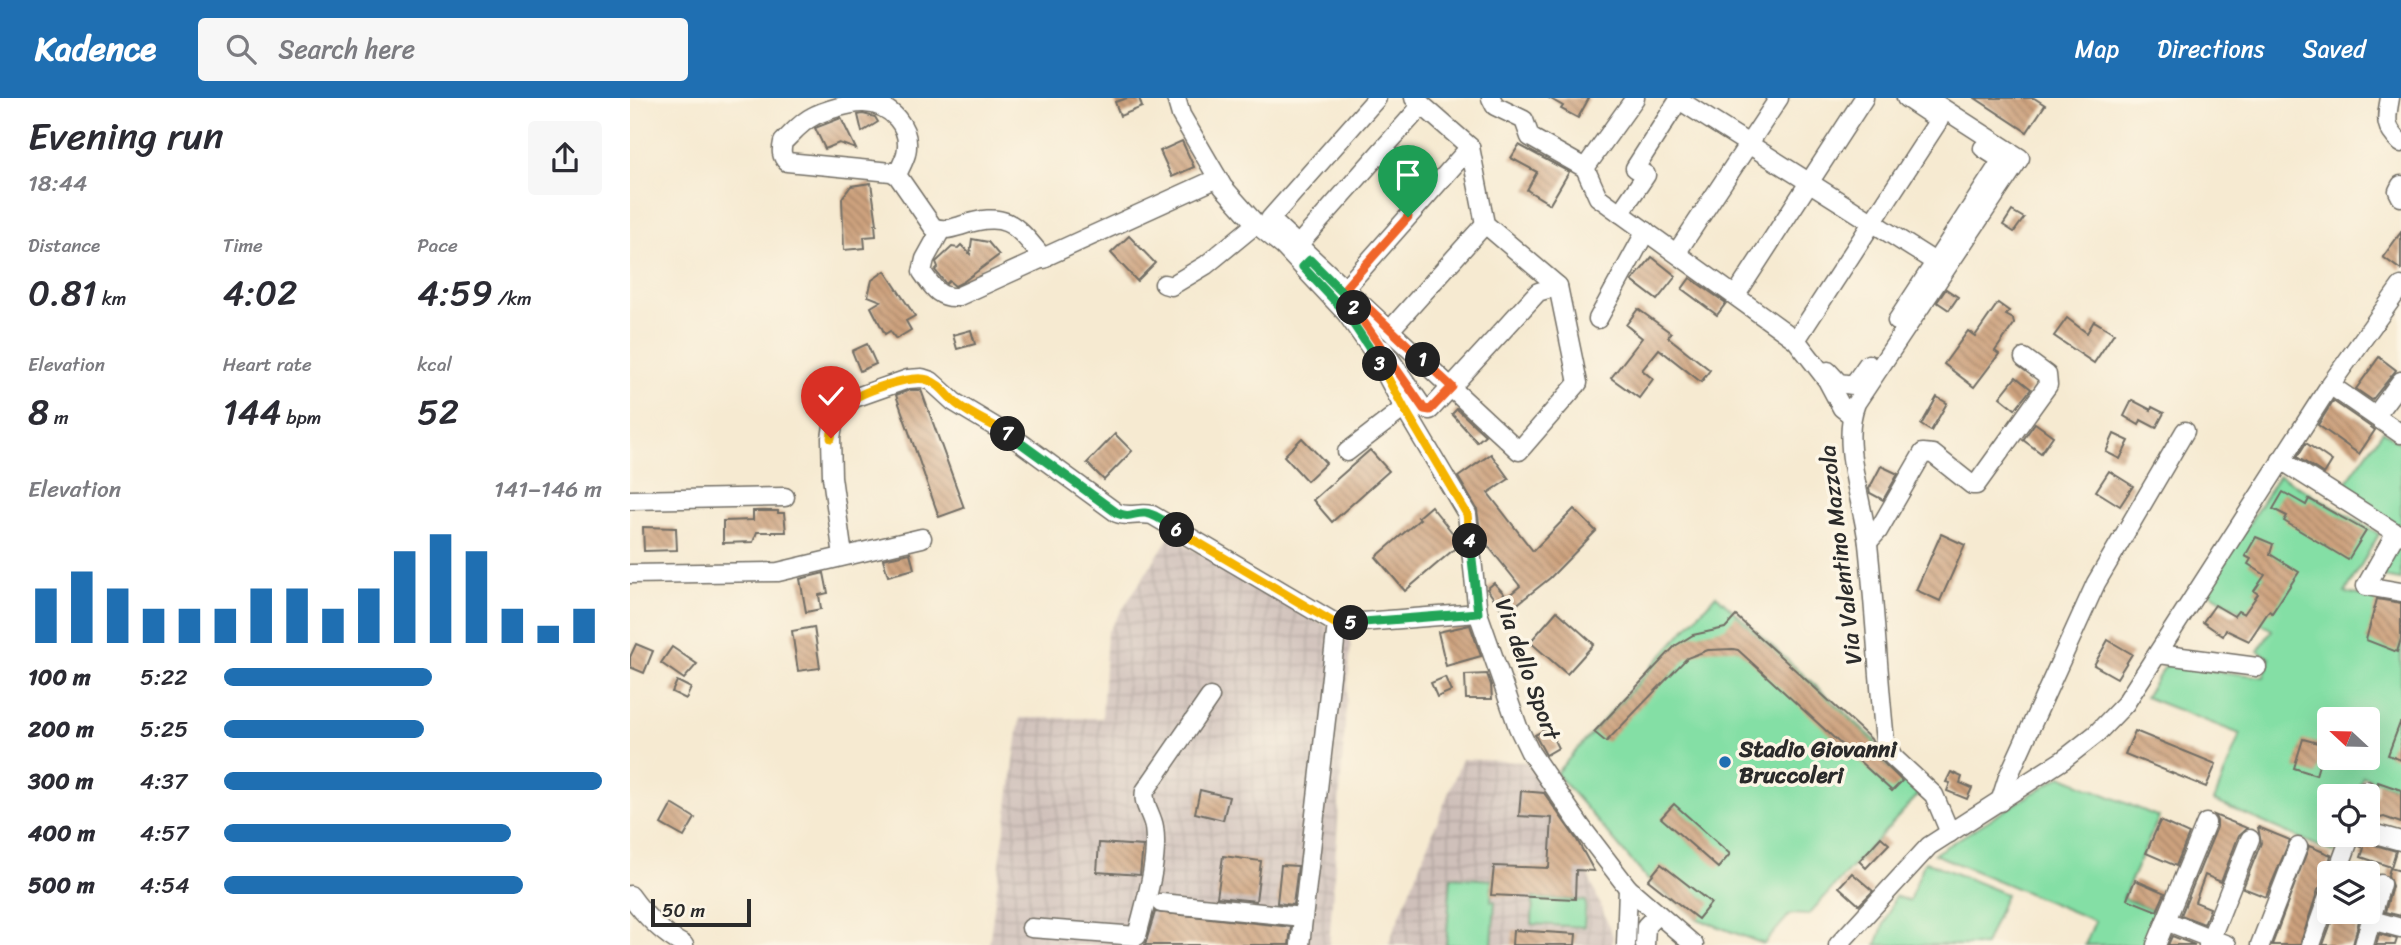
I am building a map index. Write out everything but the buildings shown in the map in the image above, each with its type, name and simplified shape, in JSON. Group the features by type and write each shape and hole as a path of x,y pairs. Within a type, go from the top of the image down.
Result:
{"street":[{"name":"Via dello Sport","path":"1177,98 1181,115 1223,187 1256,224 1303,267 1346,313 1375,354 1467,514 1478,613 1518,727 1530,752 1582,828 1629,888 1694,945"},
{"path":"1299,244 1418,102 1470,147 1485,224 1558,286 1578,383 1519,451 1270,219 1377,98"},
{"path":"1491,98 1495,106 1524,120 1530,136 1585,168 1598,197 1798,338 1839,383 1853,385 2002,160 1906,98"},
{"path":"1585,168 1635,98"},
{"path":"1676,252 1779,98"},
{"path":"1736,295 1864,98"},
{"name":"Via Valentino Mazzola","path":"1927,98 2020,158 1856,402 1851,415 1850,441 1868,542 1885,741 1893,757 1934,795 1950,832"},
{"path":"2390,98 2387,125 2391,134 2401,143"},
{"path":"1620,213 1646,175 1635,168 1679,99 1935,262"},
{"path":"897,174 906,155 907,136 902,122 879,107 861,103 816,107 783,142 781,154 787,162 897,174 933,227 941,230 982,219 995,218 1010,224 1028,239 1044,259"},
{"path":"1798,338 1939,120"},
{"path":"1346,287 1470,147"},
{"path":"941,230 925,259 922,272 936,292 947,297 957,297 1218,178"},
{"path":"2401,185 2398,191 2401,197"},
{"path":"1164,284 1171,286 1206,265 1256,224"},
{"path":"1390,330 1485,224"},
{"path":"1598,319 1646,231"},
{"path":"1303,267 1310,260 1342,292 1424,409 1430,410 1538,292 1558,286"},
{"path":"1842,943 1922,852 2063,760 2096,734 2130,699 2330,385 2395,308 2401,286"},
{"path":"1798,338 1827,380 1842,408 1851,415"},
{"path":"1868,542 1878,531 1923,453 1933,454 1972,485 1976,485 2048,385 2047,375 2024,358"},
{"path":"843,556 832,477 831,438 838,414 854,398 908,379 922,378 942,388 954,402 1017,440 1117,513 1126,517 1145,513 1152,515 1336,624 1478,613"},
{"path":"2375,416 2401,381"},
{"path":"2330,385 2401,433"},
{"path":"1347,452 1404,408"},
{"path":"2000,802 2008,777 2096,583 2185,431"},
{"path":"2281,460 2399,533 2366,586 2401,592"},
{"path":"630,500 785,497"},
{"path":"630,574 778,572 922,538"},
{"path":"1300,945 1336,624"},
{"path":"2159,654 2257,667"},
{"path":"1031,928 1083,938 1137,936 1151,880 1154,840 1154,827 1143,795 1210,697"},
{"path":"2156,945 2206,823"},
{"path":"2380,835 2401,841"},
{"path":"2166,921 2215,943 2250,839"},
{"path":"2260,945 2298,847"},
{"path":"1626,945 1629,888"},
{"path":"630,895 643,913 667,936 684,945"},
{"path":"1161,903 1303,917"},
{"path":"1645,945 1646,926 1658,914"},
{"path":"2380,922 2401,928"},
{"path":"2311,945 2318,924"},
{"path":"2364,945 2370,924"}],"shaded area":[{"path":"1170,536 1351,640 1329,945 989,945 1020,718 1102,718 1107,633"},
{"path":"1462,759 1526,762 1565,819 1613,936 1612,945 1388,945"}],"green space":[{"path":"2383,431 2401,444 2401,528 2341,489"},
{"path":"2279,475 2379,534 2345,593 2401,601 2401,790 2363,776 2360,784 2317,784 2317,846 2214,801 2240,734 2145,697 2166,665 2264,677 2270,658 2258,651 2272,630 2207,591"},
{"path":"2397,544 2401,545 2401,580 2382,577"},
{"name":"Stadio Giovanni Bruccoleri","path":"1716,595 1875,740 1876,747 1872,752 1920,793 1808,915 1790,914 1764,944 1698,919 1648,880 1556,773"},
{"path":"2061,776 2159,817 2123,898 2159,913 2146,945 2085,945 2095,921 1934,854"},
{"path":"2320,847 2336,847 2334,853"},
{"path":"1925,861 2006,894 1985,945 1876,945 1895,896 1909,901"},
{"path":"1451,877 1492,880 1491,901 1495,901 1492,945 1446,945"},
{"path":"1533,898 1586,901 1584,927 1532,924"}],"place":[{"name":"Stadio Giovanni Bruccoleri","path":"1725,762"}],"route":[{"path":"831,438 838,414 845,404 854,398 908,379 922,378 942,388 954,402 1017,440 1117,513 1126,517 1145,513 1152,515 1336,624 1478,613 1467,514 1375,354 1346,313 1303,267 1310,260 1342,292 1424,409 1430,410 1452,387 1346,287 1408,217"}]}
